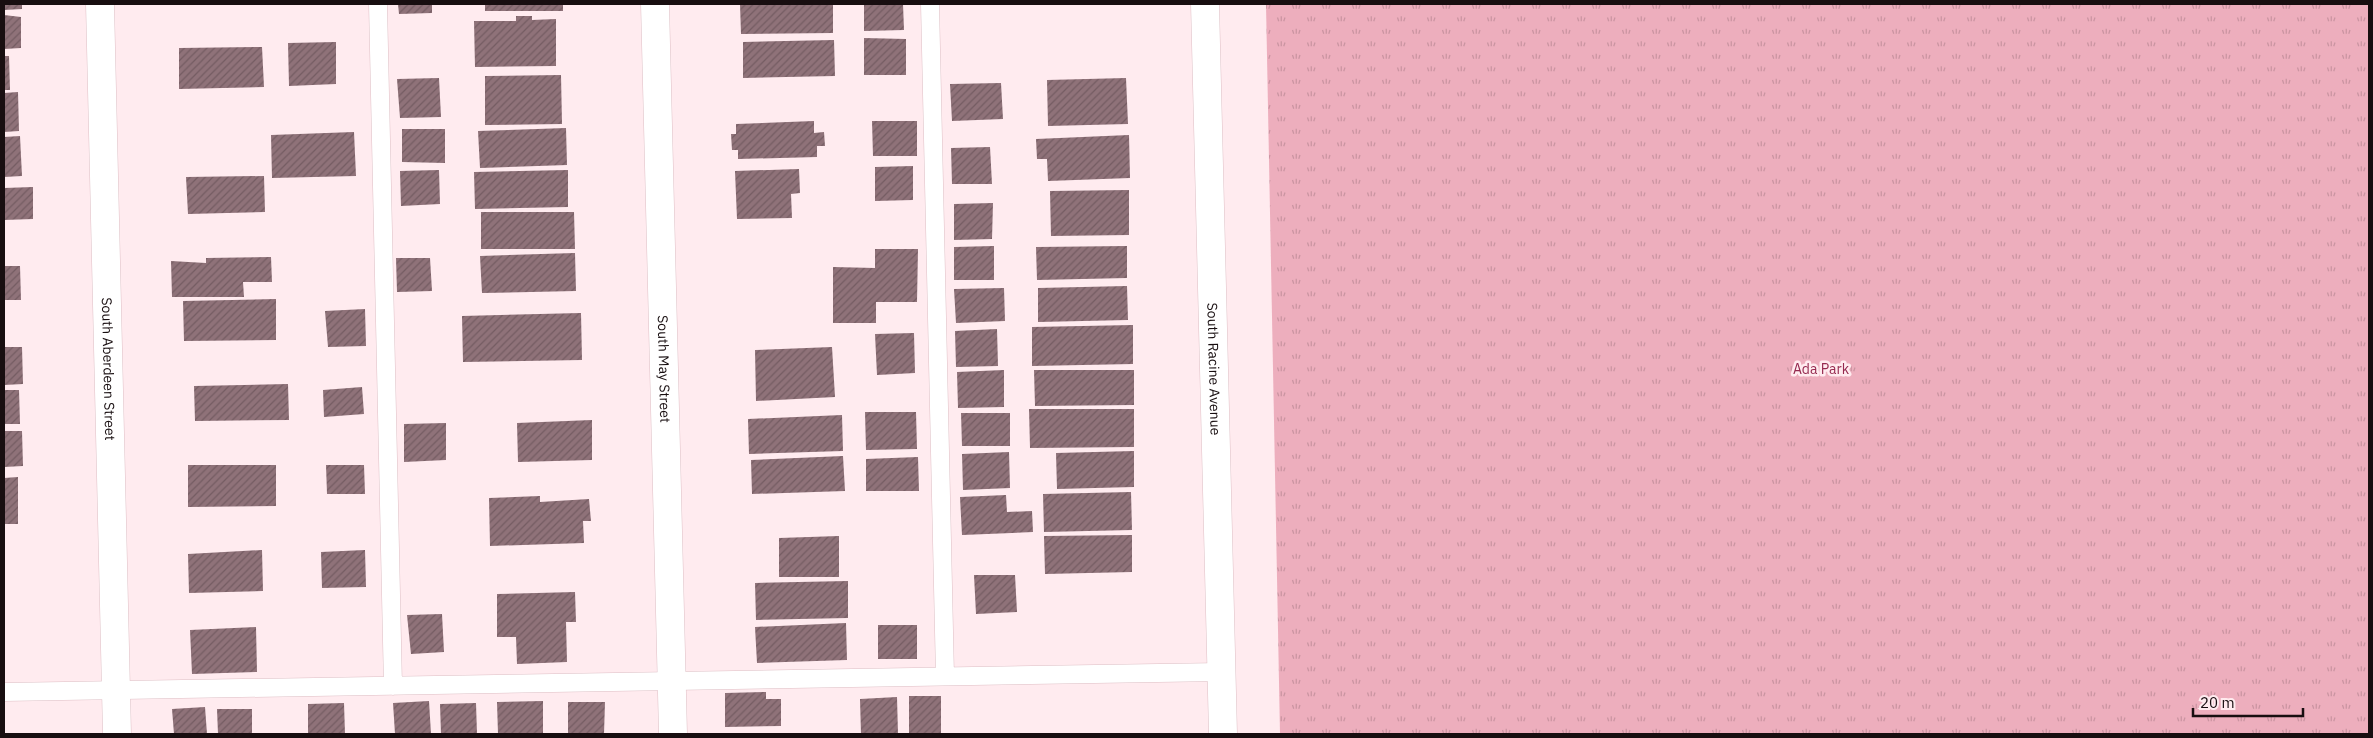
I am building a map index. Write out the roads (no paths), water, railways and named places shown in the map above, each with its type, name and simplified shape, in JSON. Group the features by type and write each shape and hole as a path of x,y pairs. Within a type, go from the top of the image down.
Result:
{"street":[{"name":"South Aberdeen Street","path":"100,4 117,734"},
{"name":"South May Street","path":"655,4 673,734"},
{"name":"South Racine Avenue","path":"1205,4 1222,734"}],"lane":[{"path":"378,4 393,686"},
{"path":"930,4 945,676"},
{"path":"4,692 1221,672"}],"park label":[{"name":"Ada Park","path":"1821,369"}]}
